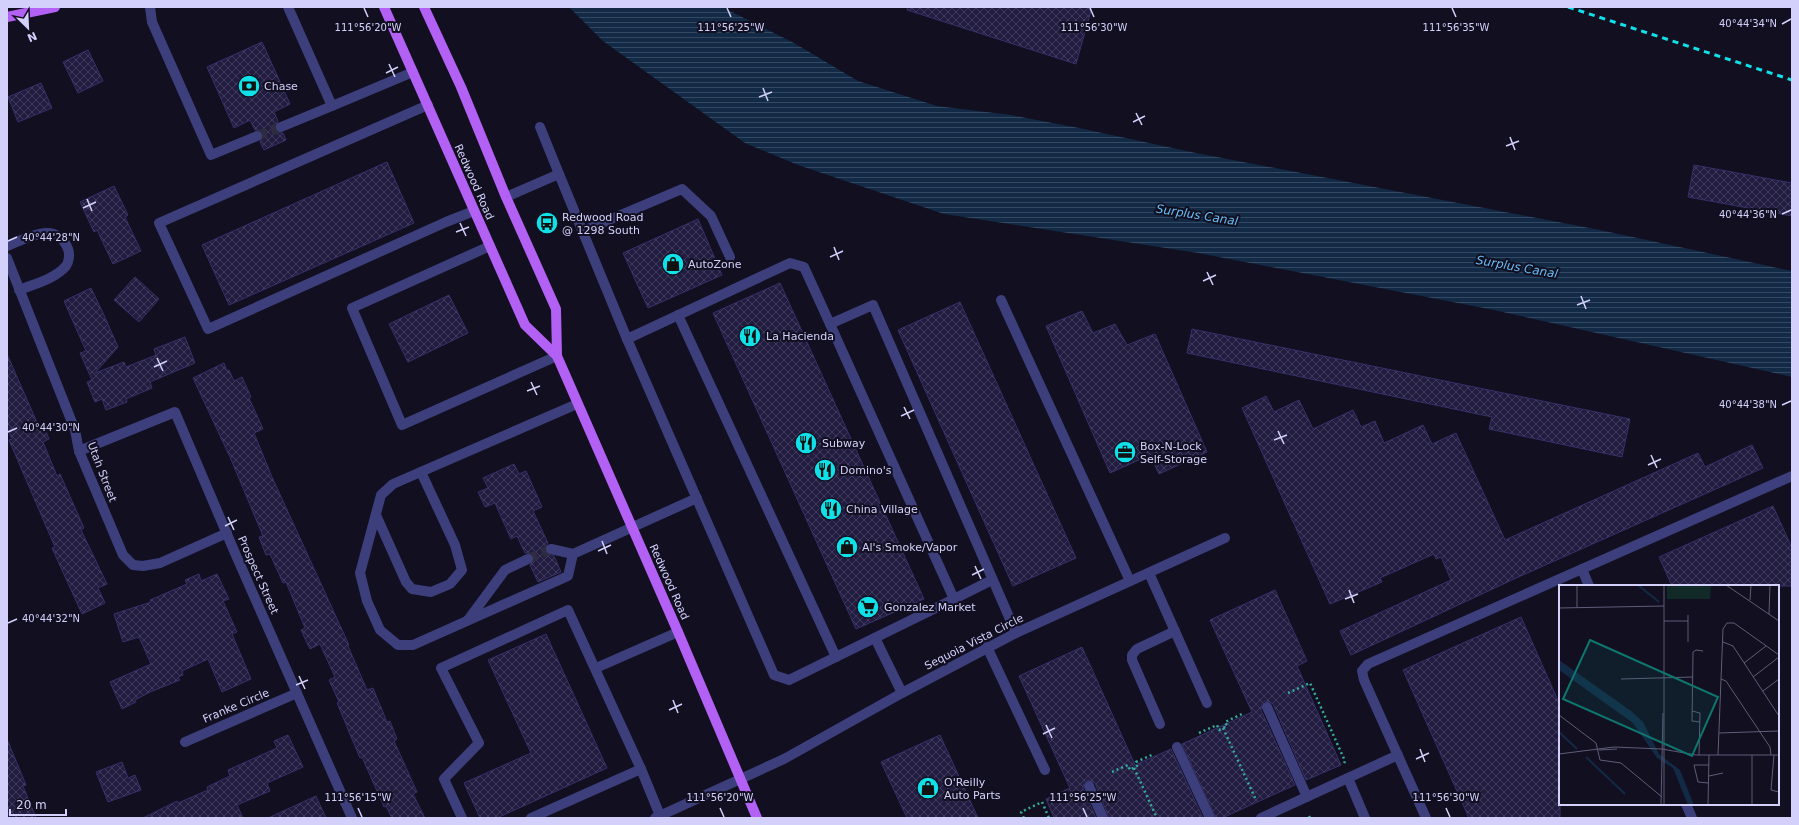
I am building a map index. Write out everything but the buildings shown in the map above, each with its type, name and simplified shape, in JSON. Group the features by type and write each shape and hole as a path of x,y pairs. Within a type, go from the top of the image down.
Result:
{"main road":[{"path":"7,17 55,7"},
{"name":"Redwood Road","path":"384,7 524,325 557,356"},
{"name":"Redwood Road","path":"424,7 556,309 557,356 678,632 757,818"}],"street":[{"path":"150,7 152,22 211,155 257,136"},
{"path":"288,7 332,106"},
{"path":"281,127 413,72"},
{"path":"428,105 159,223 208,329 446,222 474,211"},
{"path":"540,127 627,338 774,675 789,680 992,580"},
{"path":"506,197 559,174"},
{"path":"583,231 682,189 711,216 730,257"},
{"path":"7,246 47,233 56,234 62,238 69,251 69,259 66,266 59,272 19,290"},
{"path":"490,246 352,308 402,425 557,356"},
{"name":"Utah Street","path":"7,258 119,549 134,565 143,566 160,563 227,533"},
{"path":"627,338 790,263 804,267 954,599"},
{"path":"1001,300 1130,581"},
{"path":"830,324 873,305 1016,633"},
{"path":"678,315 836,657"},
{"path":"573,554 568,576 413,645 398,645 380,630 367,601 360,574 381,495 393,484 578,404"},
{"name":"Prospect Street","path":"80,451 176,412 227,533 352,818"},
{"path":"376,516 406,582 412,589 430,592 450,584 462,570 455,545 421,472"},
{"path":"1426,818 1364,680 1362,671 1368,664 1792,476"},
{"path":"551,549 573,554 697,498"},
{"name":"Sequoia Vista Circle","path":"658,817 788,757 987,647 1225,538"},
{"path":"468,620 505,570 528,559"},
{"path":"1582,569 1589,585"},
{"path":"1149,573 1207,703"},
{"path":"462,818 444,779 479,743 441,668 568,610 596,668 641,769 658,817"},
{"path":"1160,724 1132,660 1132,655 1136,649 1175,631"},
{"path":"596,668 678,632"},
{"path":"875,638 902,693"},
{"path":"987,647 1045,770"},
{"name":"Franke Circle","path":"185,742 297,693"},
{"path":"1268,707 1307,797"},
{"path":"1178,746 1210,818"},
{"path":"1261,818 1398,755"},
{"path":"531,818 641,769"},
{"path":"1348,778 1365,818"},
{"path":"1089,786 1103,818"},
{"path":"1686,805 1692,818"}],"path":[{"path":"1288,693 1310,683 1345,761 1343,768"},
{"path":"1199,733 1217,725 1219,730 1227,726 1225,722 1242,714"},
{"path":"1223,728 1256,800"},
{"path":"1112,772 1128,765 1130,770 1138,766 1136,762 1154,754"},
{"path":"1134,768 1157,818"},
{"path":"1024,818 1021,812 1042,802 1049,818"}],"water":[{"name":"Surplus Canal","path":"569,7 722,7 794,43 858,81 937,106 1011,115 1079,128 1196,153 1600,230 1792,271 1792,377 1494,310 1198,253 944,214 798,165 745,143 603,41"}],"tunnel":[{"path":"257,136 281,127"},
{"path":"528,559 551,549"}],"railway":[{"path":"1568,7 1792,80"}],"place":[{"name":"Chase","path":"249,86"},
{"name":"Redwood Road @ 1298 South","path":"547,223"},
{"name":"AutoZone","path":"673,264"},
{"name":"La Hacienda","path":"750,336"},
{"name":"Subway","path":"806,443"},
{"name":"Box-N-Lock Self-Storage","path":"1125,452"},
{"name":"Domino's","path":"825,470"},
{"name":"China Village","path":"831,509"},
{"name":"Al's Smoke/Vapor","path":"847,547"},
{"name":"Gonzalez Market","path":"868,607"},
{"name":"O'Reilly Auto Parts","path":"928,788"}]}
